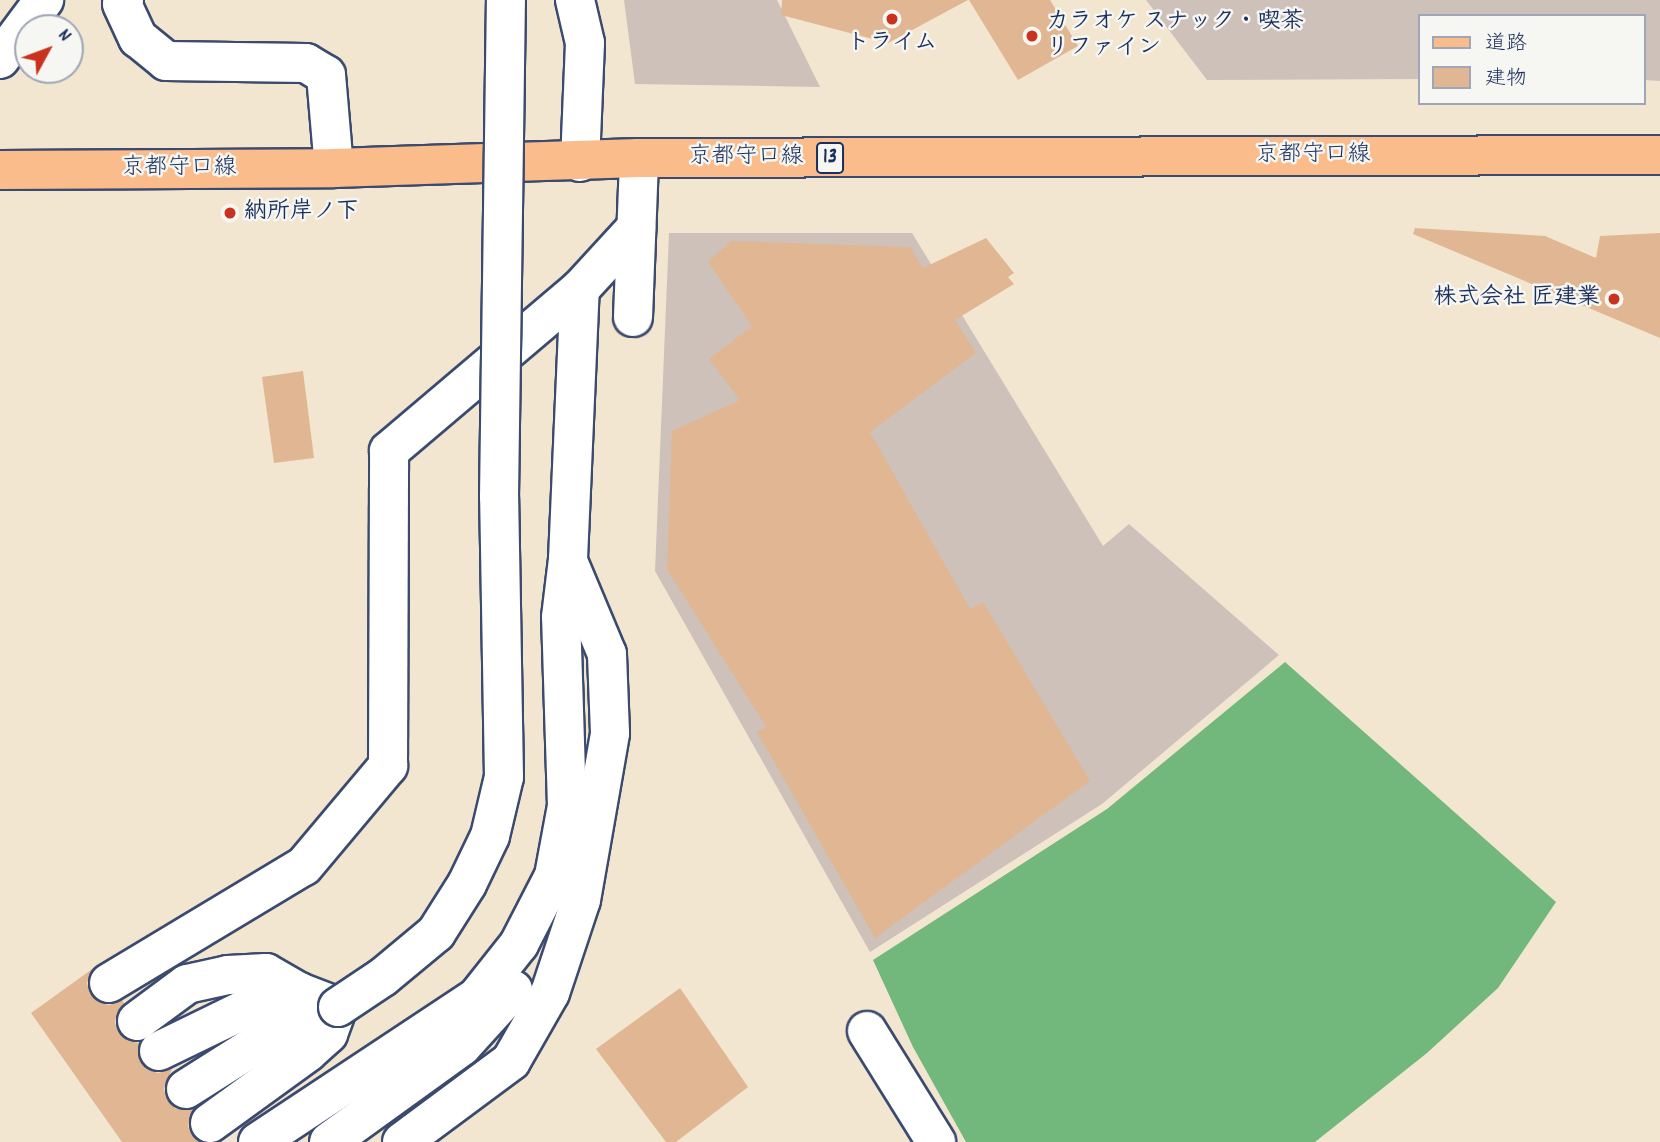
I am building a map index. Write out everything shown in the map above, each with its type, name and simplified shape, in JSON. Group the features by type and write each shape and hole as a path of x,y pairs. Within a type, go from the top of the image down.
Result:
{"main road":[{"name":"京都守口線","path":"0,170 334,168 639,158 1660,155"}],"street":[{"path":"0,59 44,0"},
{"path":"124,0 122,4 138,37 166,61 306,63 326,75 330,95 334,168"},
{"path":"186,1089 289,1024 338,1007 383,977 436,933 467,884 490,836 504,777 499,497 506,0"},
{"path":"575,0 585,43 580,162"},
{"path":"633,317 639,158"},
{"path":"109,983 304,866 388,766 389,451 580,289 636,228"},
{"path":"258,1142 477,997 519,944 554,876 567,806 561,617 568,559 580,289"},
{"path":"402,1142 511,1061 550,993 581,900 610,733 607,654 568,559"},
{"path":"329,1142 462,1046 532,970 581,900"},
{"path":"137,1021 187,984 228,975 266,973 299,992 338,1007"},
{"path":"159,1051 268,998 299,992"},
{"path":"210,1123 308,1052 328,1034 338,1007"},
{"path":"867,1031 936,1142"}],"shaded area":[{"path":"624,0 777,0 820,87 635,84"},
{"path":"1146,0 1660,0 1660,81 1646,80 1646,14 1418,14 1418,79 1207,80"},
{"path":"669,233 912,233 1103,546 1129,524 1279,655 1102,804 870,952 655,571"}],"green space":[{"path":"1285,662 1556,902 1498,988 1427,1053 1315,1142 966,1142 913,1047 873,960 1107,809"}],"building":[{"name":"トライム","path":"782,0 968,0 888,43 781,15"},
{"name":"カラオケ スナック・喫茶 リファイン","path":"969,0 1050,0 1078,46 1018,80"},
{"name":"株式会社 匠建業","path":"1415,228 1545,236 1596,258 1600,236 1660,233 1660,338 1413,234"},
{"path":"986,238 1014,273 1008,277 1014,284 955,320 976,353 870,432 970,609 983,602 1090,781 875,938 757,732 766,727 667,569 672,431 740,400 709,359 752,326 708,262 731,241 910,247 923,268"},
{"path":"303,371 314,458 274,463 262,377"},
{"path":"95,967 87,983 90,994 98,1002 109,1005 122,1000 124,1003 117,1012 115,1023 119,1033 128,1041 139,1043 139,1060 146,1069 158,1073 172,1069 164,1089 167,1100 176,1109 194,1109 188,1126 192,1135 200,1142 122,1142 31,1013"},
{"path":"680,988 748,1087 676,1142 666,1142 596,1049"}],"place":[{"name":"トライム","path":"892,19"},
{"name":"カラオケ スナック・喫茶 リファイン","path":"1032,36"},
{"name":"納所岸ノ下","path":"230,213"},
{"name":"株式会社 匠建業","path":"1614,299"}]}
